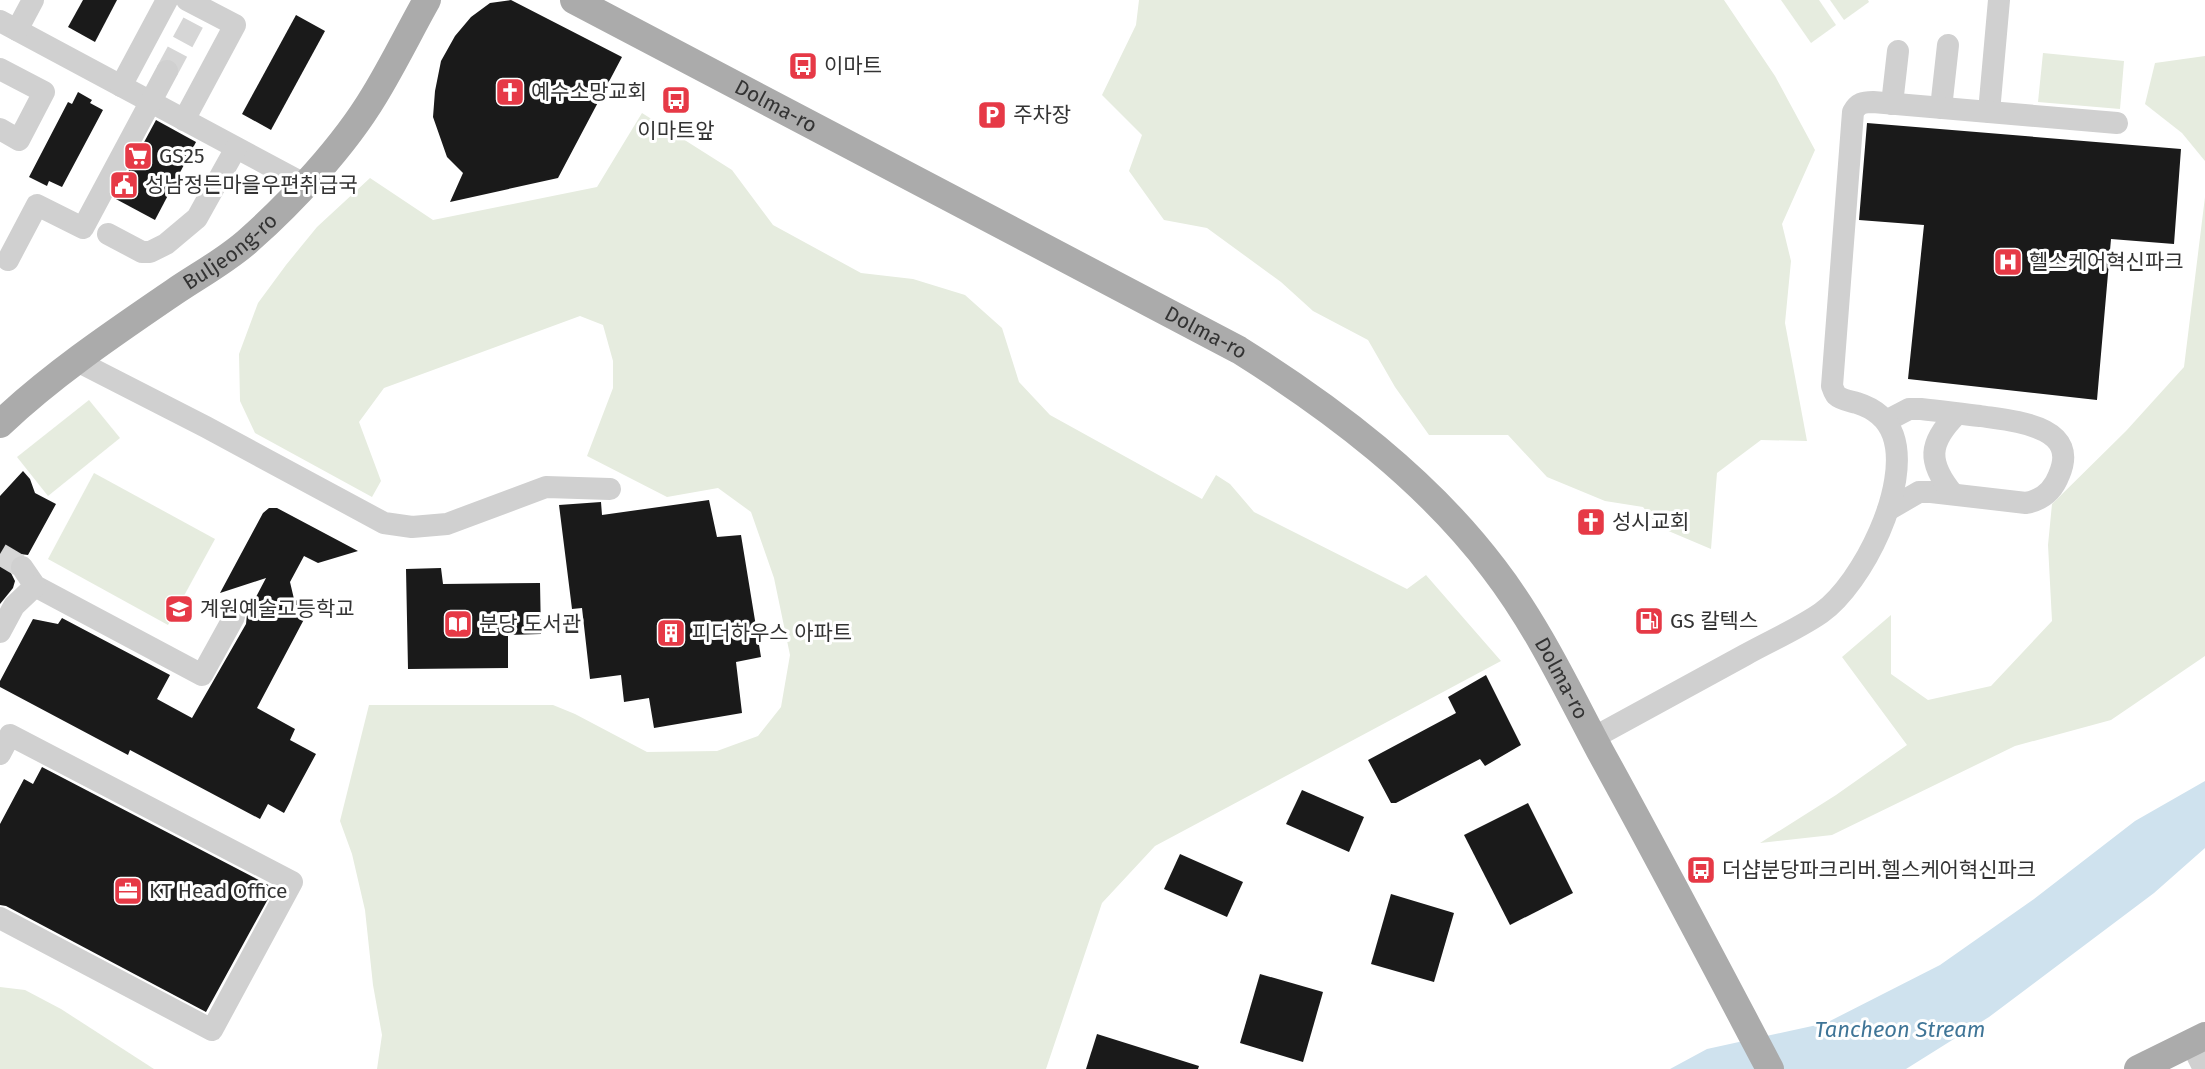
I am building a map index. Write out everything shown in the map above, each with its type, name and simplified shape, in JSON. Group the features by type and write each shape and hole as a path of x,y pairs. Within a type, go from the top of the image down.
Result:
{"main road":[{"name":"Buljeong-ro","path":"0,424 24,401 112,334 248,242 348,134 374,97 427,0"},
{"name":"Dolma-ro","path":"574,0 1239,350 1316,402 1418,484 1493,568 1526,615 1662,863 1770,1069"},
{"path":"2138,1069 2198,1040"}],"street":[{"path":"33,0 9,25 304,184"},
{"path":"121,86 167,0"},
{"path":"184,120 235,25 187,0"},
{"path":"1989,112 1999,0"},
{"path":"1941,108 1948,45"},
{"path":"1892,104 1898,51"},
{"path":"0,69 44,92 19,140 0,129"},
{"path":"8,260 36,205 83,228 167,71"},
{"path":"1593,738 1822,613 1852,581 1875,542 1888,510 1895,473 1896,452 1893,436 1886,421 1873,410 1836,395 1832,386 1853,112 1856,106 1864,102 2116,123"},
{"path":"108,234 142,252 150,252 166,244 197,218 236,148"},
{"path":"77,361 206,427 384,523 412,527 447,524 478,506 546,486 610,489"},
{"path":"1886,421 1909,409 1921,409 2027,423 2038,426 2057,442 2063,454 2063,467 2050,492 2037,501 2026,503 1919,492 1888,510"},
{"path":"1953,494 1941,480 1935,468 1934,459 1938,436 1958,414"},
{"path":"22,567 35,586 202,675 234,617"},
{"path":"0,632 14,606 35,586"},
{"path":"0,754 10,735 292,882 212,1030 0,918"},
{"path":"2198,1040 2204,1069"}],"shaded area":[{"path":"1139,0 1724,0 1775,76 1815,150 1782,224 1791,261 1785,323 1807,441 1761,440 1717,473 1711,549 1659,527 1643,507 1605,501 1547,477 1508,435 1429,435 1395,387 1368,340 1313,311 1281,282 1207,228 1164,220 1129,171 1142,135 1102,95 1136,25"},
{"path":"1781,0 1819,0 1836,25 1811,43"},
{"path":"1830,0 1868,0 1869,2 1844,20"},
{"path":"2043,53 2124,61 2120,109 2038,102"},
{"path":"2205,56 2205,161 2182,133 2145,104 2155,63"},
{"path":"642,113 732,170 773,225 861,273 913,279 965,295 1002,328 1019,382 1050,415 1202,499 1216,475 1230,484 1254,512 1407,589 1426,575 1501,661 1155,846 1102,903 1046,1069 377,1069 382,1035 373,985 365,910 352,854 340,821 369,705 553,705 647,752 717,751 758,736 781,707 790,655 774,578 751,512 718,488 667,497 587,456 613,388 613,361 603,325 580,316 384,388 359,422 381,481 372,497 255,433 240,401 239,354 258,303 286,265 317,227 370,178 433,220 597,187"},
{"path":"2205,197 2205,656 2111,720 2015,746 1832,835 1760,843 1836,795 1907,745 1842,657 1891,615 1891,674 1928,700 1991,686 2052,621 2048,545 2052,504 2126,431 2184,367"},
{"path":"89,400 120,438 48,496 17,457"},
{"path":"94,473 215,539 168,625 48,559"},
{"path":"0,987 25,990 61,1009 154,1069 0,1069"}],"water":[{"name":"Tancheon Stream","path":"2205,781 2205,848 2154,893 1989,1017 1906,1069 1670,1069 1707,1049 1826,1023 1940,965 2034,899 2135,821"}],"building":[{"path":"83,0 117,0 95,42 68,27"},
{"path":"511,0 622,57 558,178 450,202 463,173 447,157 433,117 441,61 455,36 471,17 490,3"},
{"path":"296,15 325,31 271,130 242,114"},
{"path":"78,92 92,100 90,103 103,110 62,187 49,181 47,186 29,177 68,102 72,104"},
{"path":"156,120 196,142 155,220 114,198"},
{"path":"1867,123 2181,149 2174,244 2111,239 2097,400 1908,379 1924,225 1859,220"},
{"path":"23,471 30,479 35,493 56,504 28,555 20,554 10,561 9,569 15,581 13,588 0,604 0,496"},
{"name":"피더하우스 아파트","path":"709,500 717,537 741,535 761,657 736,662 742,713 654,728 649,698 624,702 621,675 590,679 582,608 572,609 559,505 601,502 602,515"},
{"path":"269,508 277,508 358,551 318,563 304,556 290,582 294,599 310,608 257,708 295,729 290,740 316,754 284,813 268,804 260,819 130,750 128,755 0,687 0,681 33,619 58,624 62,618 170,675 157,699 192,718 246,624 247,614 266,578 220,593 263,513"},
{"path":"441,568 443,584 540,583 541,634 508,635 508,668 408,669 406,569"},
{"path":"1486,675 1521,745 1485,766 1480,759 1396,803 1391,803 1368,760 1456,713 1448,697"},
{"name":"KT Head Office","path":"42,767 274,888 206,1012 6,906 0,905 0,824 24,779 33,784"},
{"path":"1302,790 1364,817 1349,852 1286,824"},
{"path":"1528,803 1573,893 1510,925 1464,835"},
{"path":"1180,854 1243,882 1227,917 1164,889"},
{"path":"1391,894 1454,913 1434,982 1371,964"},
{"path":"1260,974 1323,992 1303,1062 1240,1043"},
{"path":"1097,1034 1199,1066 1198,1069 1086,1069"}],"tunnel":[{"path":"167,71 194,21"},
{"path":"0,554 22,567"}],"place":[{"name":"이마트","path":"803,66"},
{"name":"예수소망교회","path":"510,92"},
{"name":"이마트앞","path":"676,100"},
{"name":"주차장","path":"992,115"},
{"name":"GS25","path":"138,156"},
{"name":"성남정든마을우편취급국","path":"124,185"},
{"name":"헬스케어혁신파크","path":"2008,262"},
{"name":"성시교회","path":"1591,522"},
{"name":"계원예술고등학교","path":"179,609"},
{"name":"GS 칼텍스","path":"1649,621"},
{"name":"분당 도서관","path":"458,624"},
{"name":"피더하우스 아파트","path":"671,633"},
{"name":"더샵분당파크리버.헬스케어혁신파크","path":"1701,870"},
{"name":"KT Head Office","path":"128,891"}]}
